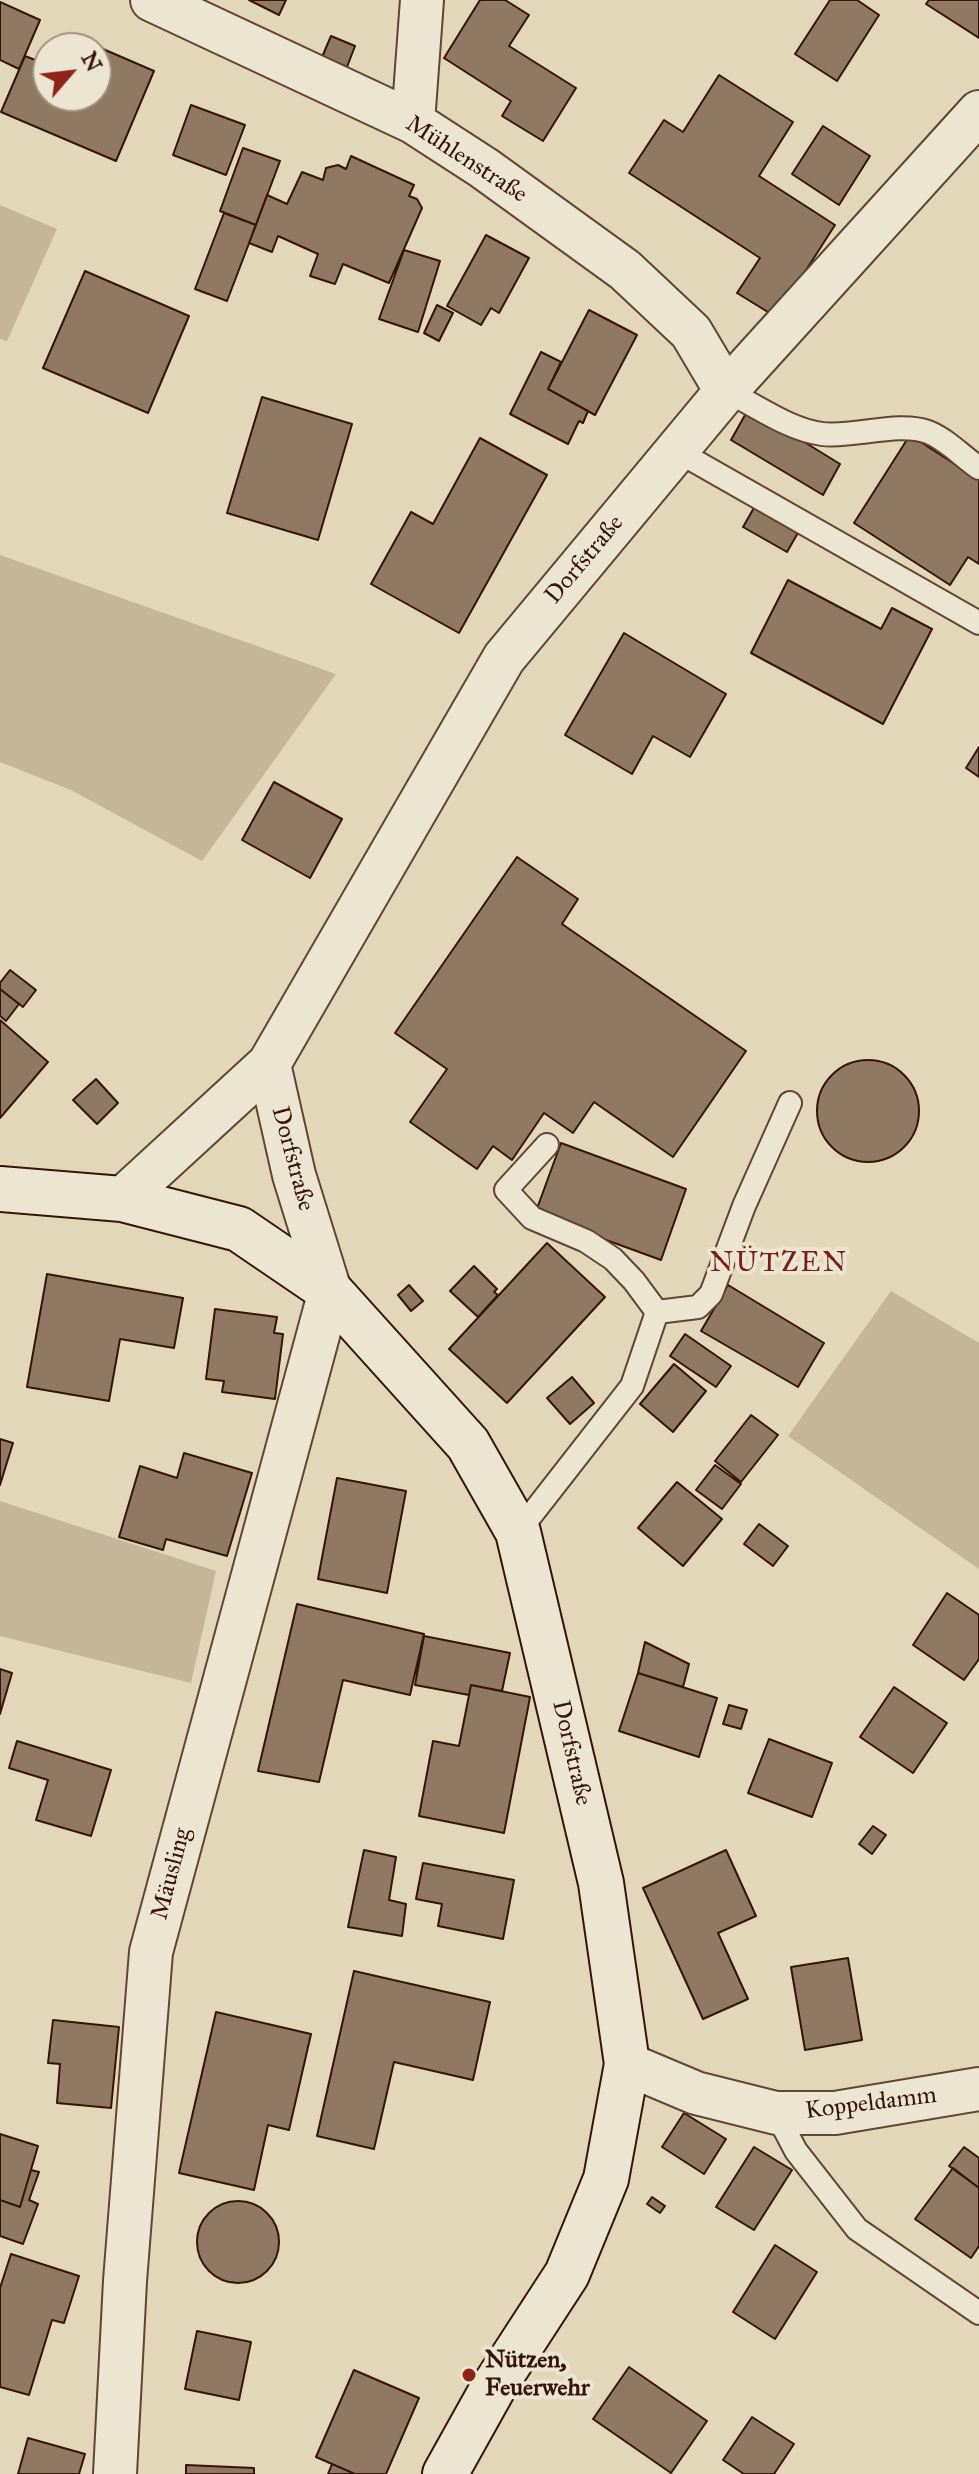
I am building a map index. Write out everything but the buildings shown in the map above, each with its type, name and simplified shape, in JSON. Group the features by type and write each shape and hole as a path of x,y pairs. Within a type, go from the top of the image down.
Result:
{"street":[{"name":"Mühlenstraße","path":"152,0 413,122 484,168 625,270 691,332 726,391"},
{"path":"413,122 422,0"},
{"name":"Dorfstraße","path":"122,1199 269,1064 504,658 726,391 979,112"},
{"name":"Dorfstraße","path":"269,1064 294,1175 330,1291 468,1444 518,1532 601,1883 627,2064 606,2179 567,2274 493,2388 445,2474"},
{"path":"0,1189 122,1199 239,1229 330,1291"},
{"name":"Mäusling","path":"115,2474 125,2281 151,1952 330,1291"},
{"name":"Koppeldamm","path":"627,2064 696,2093 776,2113 835,2113 979,2089"}],"lane":[{"path":"726,391 757,405 776,419 824,434 905,429 931,433 979,468"},
{"path":"677,451 979,623"},
{"path":"657,1312 698,1307 711,1294 744,1206 790,1103"},
{"path":"547,1145 506,1190 532,1218 586,1241 613,1259 657,1312"},
{"path":"518,1532 632,1386 657,1312"},
{"path":"776,2113 796,2151 857,2229 979,2313"}],"shaded area":[{"path":"0,205 57,229 7,341 0,339"},
{"path":"0,555 336,674 202,861 71,790 0,762"},
{"path":"891,1291 979,1343 979,1569 788,1436"},
{"path":"0,1501 216,1571 191,1683 0,1636"}],"place":[{"name":"Nützen, Feuerwehr","path":"469,2375"}],"district":[{"name":"NÜTZEN","path":"779,1264"}]}
